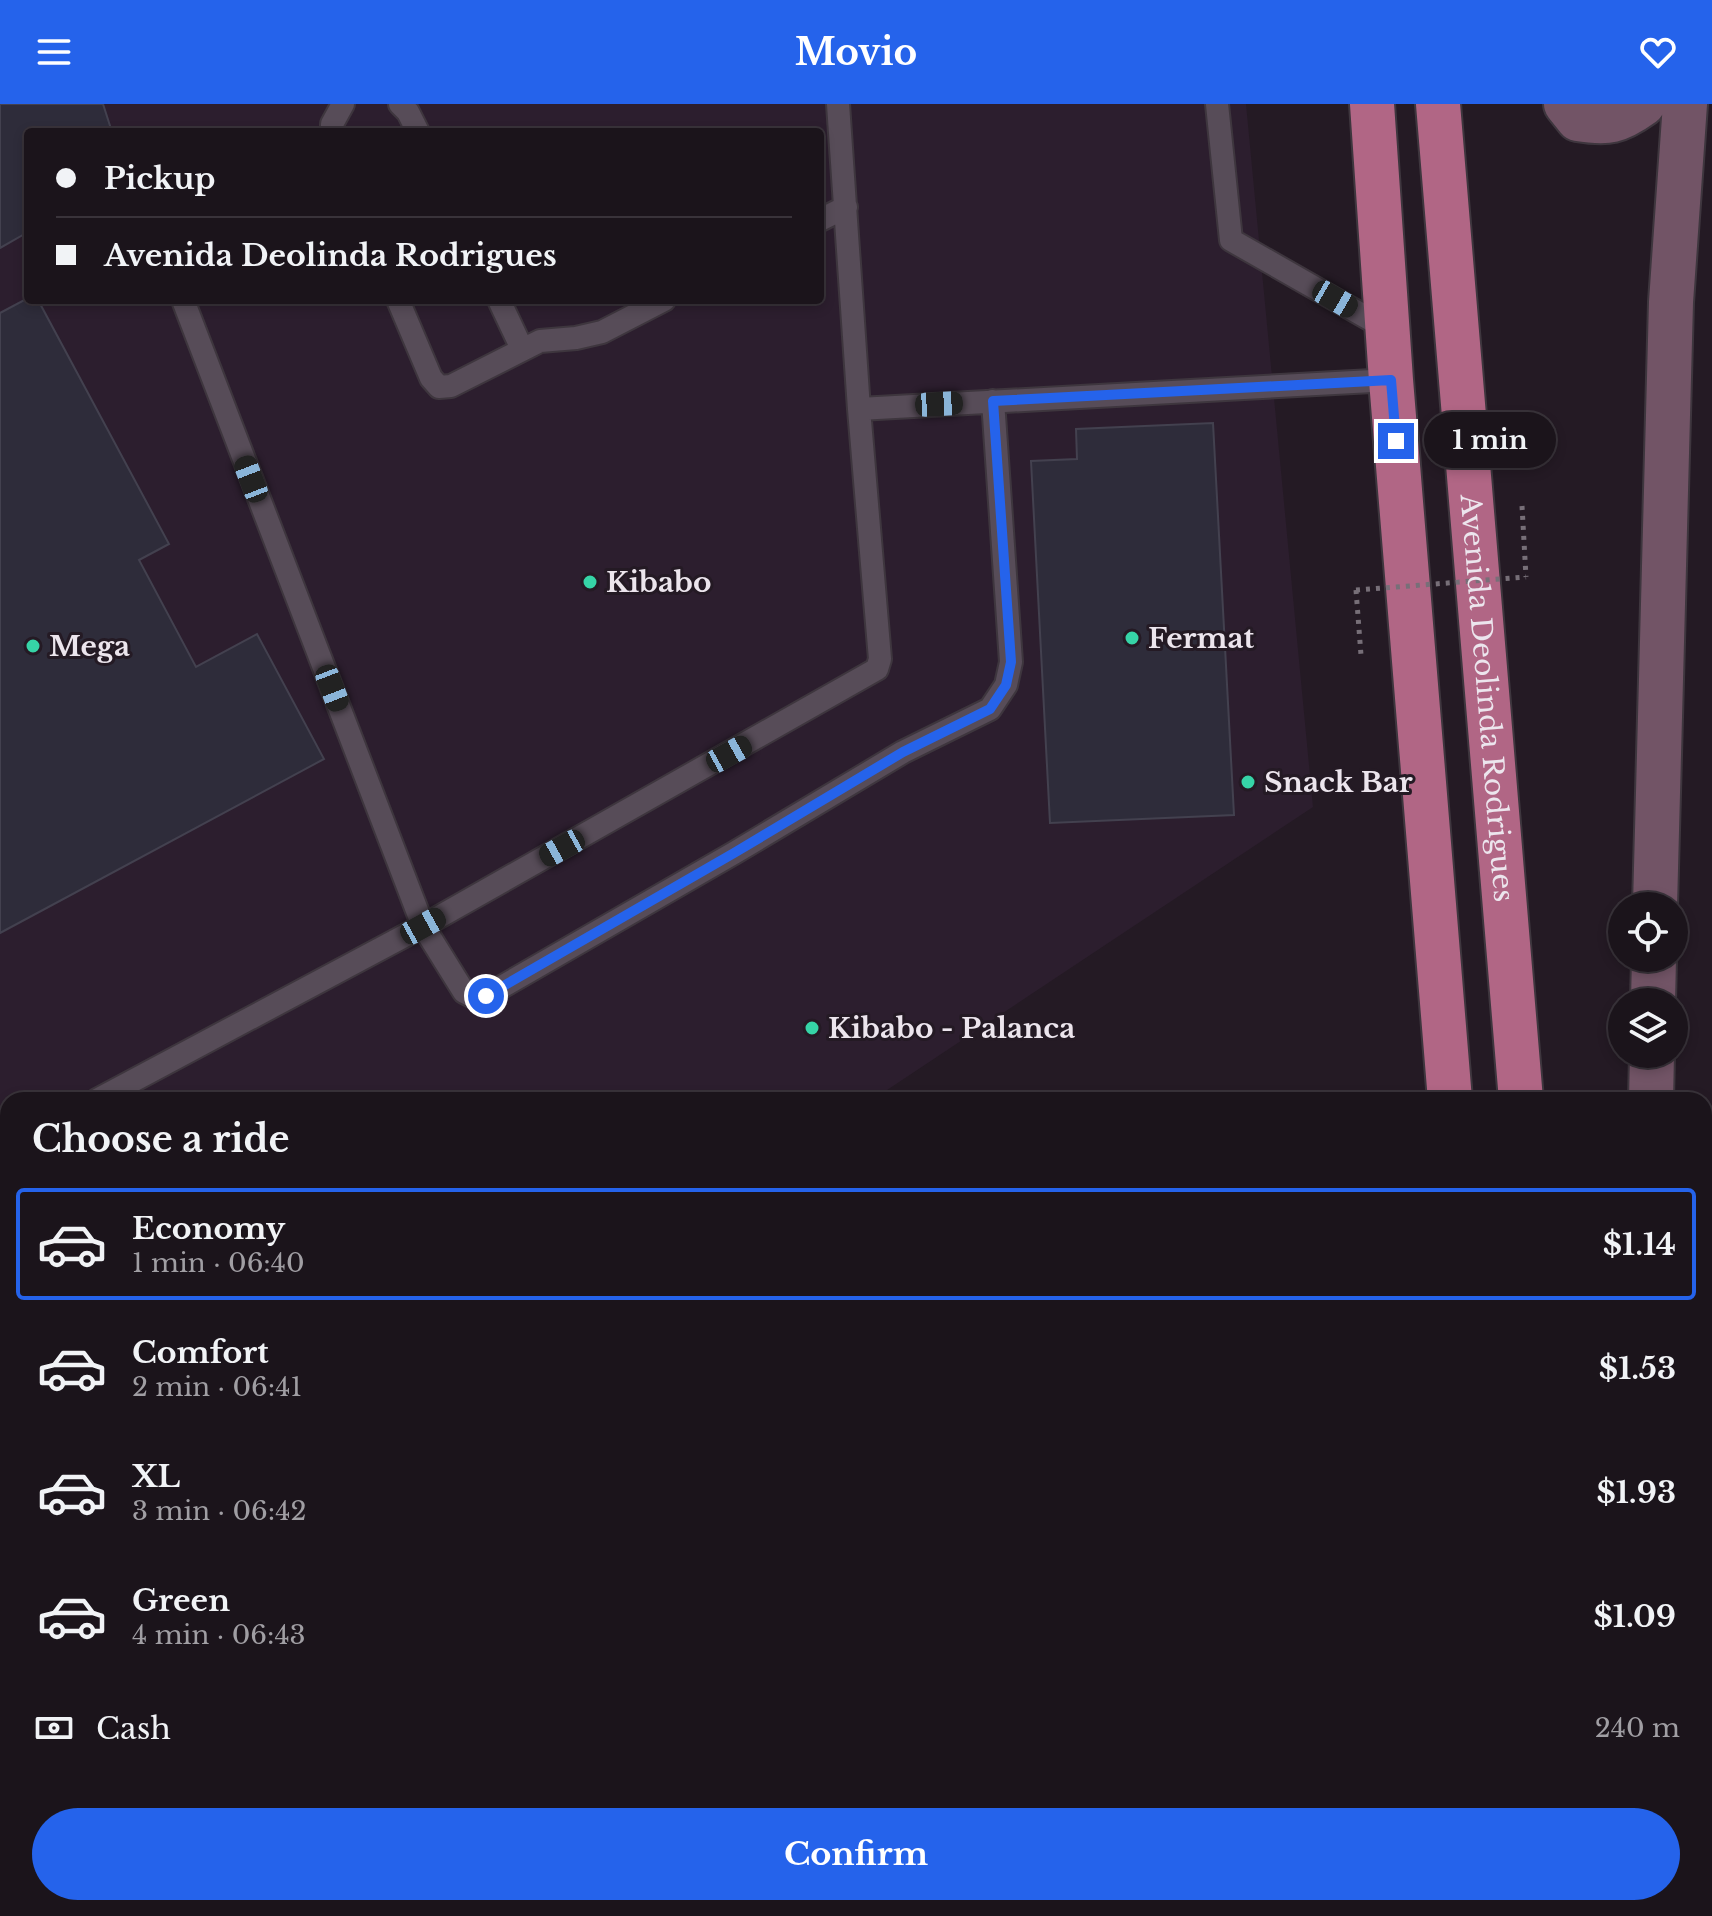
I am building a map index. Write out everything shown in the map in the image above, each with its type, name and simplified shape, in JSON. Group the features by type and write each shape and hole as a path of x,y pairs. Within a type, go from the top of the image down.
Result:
{"highway":[{"path":"1372,104 1387,329 1449,1092"},
{"name":"Avenida Deolinda Rodrigues","path":"1438,104 1520,1092"}],"main road":[{"path":"1566,104 1578,119 1605,123 1626,117 1643,104"},
{"path":"1655,892 1671,302 1685,104"},
{"path":"1651,1092 1652,1068"}],"lane":[{"path":"332,128 343,104"},
{"path":"400,104 416,128"},
{"path":"112,1092 423,926 877,669 880,659 838,104"},
{"path":"1217,104 1231,240 1387,329"},
{"path":"824,218 846,207"},
{"path":"185,304 423,926 464,992 476,998 486,996 903,752 990,709 1006,685 1011,662 993,401"},
{"path":"400,304 431,378 439,387 451,386 540,341 602,332 656,304"},
{"path":"501,304 522,349"},
{"path":"859,409 1391,380"}],"path":[{"path":"1361,655 1356,590 1526,577 1522,506"}],"shaded area":[{"path":"0,104 1246,104 1313,807 884,1092 0,1092"}],"building":[{"path":"0,104 103,104 111,128 24,128 24,234 0,248"},
{"path":"24,300 24,304 40,304 169,544 139,560 196,667 257,634 324,759 0,933 0,313"},
{"name":"Fermat","path":"1213,423 1234,815 1050,823 1031,461 1077,459 1076,429"}],"place":[{"name":"Kibabo","path":"590,582"},
{"name":"Fermat","path":"1132,638"},
{"name":"Mega","path":"33,646"},
{"name":"Snack Bar","path":"1248,782"},
{"name":"Kibabo - Palanca","path":"812,1028"}],"route":[{"path":"486,996 903,752 990,709 1006,685 1011,662 993,401 1391,380 1396,441"}]}
